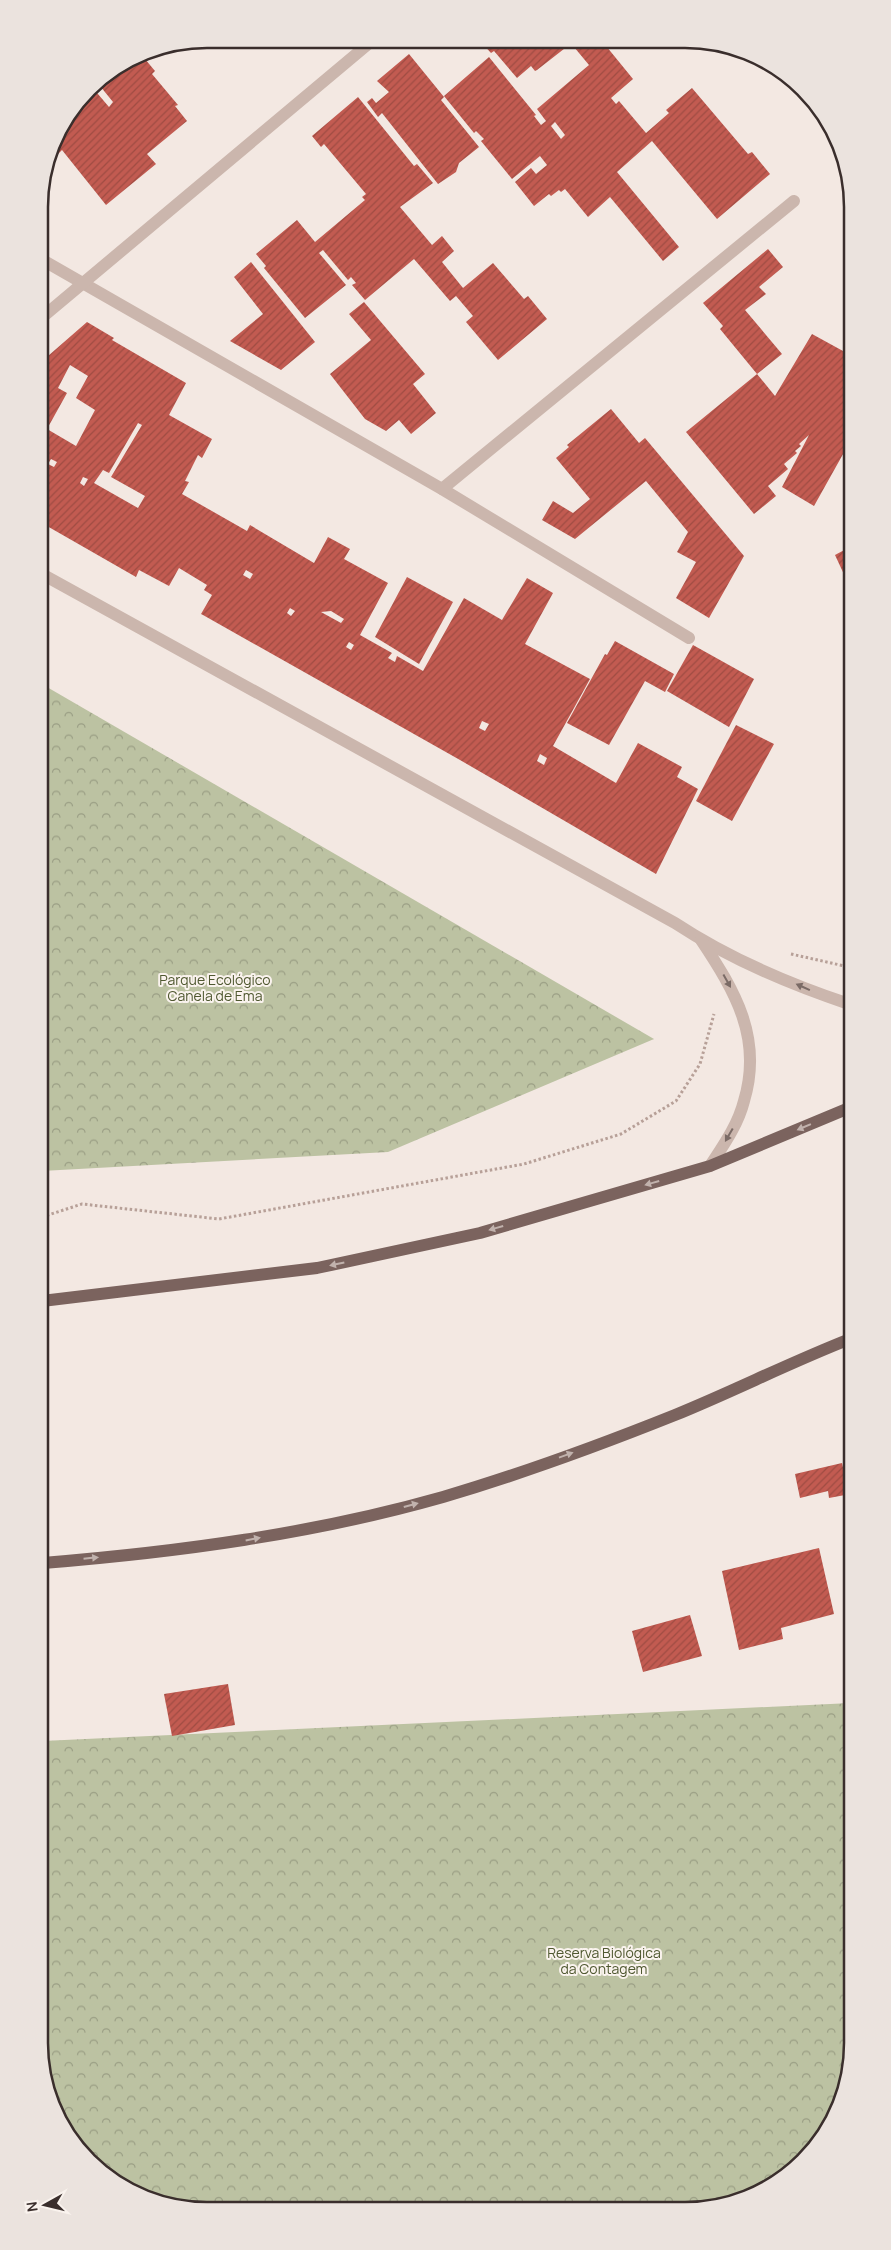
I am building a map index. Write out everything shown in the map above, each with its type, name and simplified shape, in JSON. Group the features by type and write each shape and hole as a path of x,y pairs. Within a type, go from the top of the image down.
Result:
{"main road":[{"path":"48,1300 317,1268 480,1233 710,1166 844,1110"},
{"path":"48,1562 229,1544 357,1519 444,1496 559,1458 675,1414 843,1342"}],"street":[{"path":"48,313 362,48"},
{"path":"442,489 794,201"},
{"path":"48,263 442,489 690,638"},
{"path":"48,577 666,919 700,940 809,990 844,1002"},
{"path":"700,940 736,998 749,1034 750,1062 744,1101 732,1130 710,1166"}],"path":[{"path":"785,954 794,954 844,966"},
{"path":"48,1215 82,1204 218,1218 524,1164 621,1134 676,1101 686,1086 700,1064 724,976"}],"green space":[{"name":"Parque Ecológico Canela de Ema","path":"48,688 654,1039 388,1152 48,1171"},
{"name":"Reserva Biológica da Contagem","path":"843,1703 843,2054 838,2085 822,2123 804,2148 773,2176 726,2197 705,2201 207,2202 176,2199 136,2186 110,2170 80,2140 69,2123 53,2085 48,2043 48,1741"}],"building":[{"path":"486,48 565,48 537,70 535,71 531,66 517,78 494,51 491,53"},
{"path":"575,48 608,48 633,79 611,98 616,104 619,101 646,133 669,113 666,110 692,88 748,154 752,152 770,174 717,219 652,141 617,172 679,247 663,261 610,197 588,217 565,189 561,192 559,190 551,196 549,194 534,206 515,182 531,168 536,174 547,165 540,156 512,179 481,141 484,139 476,131 474,133 444,96 489,57 536,115 534,116 541,125 546,121 537,109 589,65","holes":["555,122 565,135 561,139 551,126"]},
{"path":"409,54 444,97 441,100 479,147 459,163 456,172 438,184 382,113 378,117 367,102 372,98 376,103 389,92 377,81"},
{"path":"146,60 155,71 152,74 178,105 175,106 187,121 147,154 156,164 106,205 62,150 56,156 74,118 97,92 109,107 113,102 101,88 118,74"},
{"path":"358,97 414,166 417,164 433,183 400,207 432,245 442,236 454,251 442,262 463,288 493,263 524,299 528,296 547,319 498,360 466,322 473,316 456,296 450,301 414,259 365,300 352,285 356,283 351,277 348,280 323,250 319,253 346,285 305,318 264,268 266,266 256,254 297,220 315,242 365,200 362,197 366,194 324,144 321,147 312,136"},
{"path":"768,249 783,267 759,287 766,294 745,310 782,354 757,374 720,329 723,326 703,303"},
{"path":"251,262 315,342 281,370 230,341 263,314 234,277"},
{"path":"364,302 425,374 413,384 436,413 411,434 399,420 386,431 365,419 330,374 371,340 349,314"},
{"path":"87,322 114,338 112,340 186,383 169,415 212,439 202,458 198,455 185,481 189,482 182,494 247,531 250,525 314,563 328,537 350,549 344,559 388,583 360,635 392,653 388,658 395,662 397,656 423,671 464,598 502,620 527,578 553,593 525,644 590,679 553,746 616,783 638,743 682,767 677,777 698,789 656,874 460,760 201,614 212,595 204,590 207,585 179,568 169,586 139,570 136,577 48,527 48,464 48,430 76,446 95,410 76,398 88,376 70,365 58,388 67,393 48,427 48,356","holes":["138,423 142,425 111,477 145,496 138,508 94,483 103,470 109,473","51,459 57,462 54,467 48,464","83,477 88,479 84,486 80,483","246,570 253,574 250,579 243,575","290,608 295,611 291,616 287,613","331,611 344,619 341,623 321,612","349,642 354,645 351,650 346,647","482,721 489,724 485,731 479,728","540,754 547,758 544,765 537,761"]},
{"path":"812,334 843,351 844,349 844,453 814,506 782,487 809,435 799,444 801,446 795,451 797,453 784,464 788,469 768,486 776,496 754,514 686,432 757,374 775,396"},
{"path":"611,409 639,443 645,438 744,556 709,618 676,598 696,562 677,552 688,532 646,481 575,539 542,520 553,501 573,513 590,499 556,458 569,447 567,445"},
{"path":"844,550 844,574 835,555"},
{"path":"407,577 453,602 419,664 375,637"},
{"path":"615,641 674,674 665,692 645,681 609,745 567,723 605,654 607,655"},
{"path":"693,645 754,679 729,727 667,691"},
{"path":"736,725 774,744 732,821 696,801"},
{"path":"842,1463 843,1495 829,1498 828,1491 800,1498 795,1474"},
{"path":"819,1548 834,1614 781,1628 783,1639 739,1650 722,1571"},
{"path":"690,1615 702,1656 643,1672 632,1631"},
{"path":"228,1684 235,1725 172,1736 164,1694"}]}
